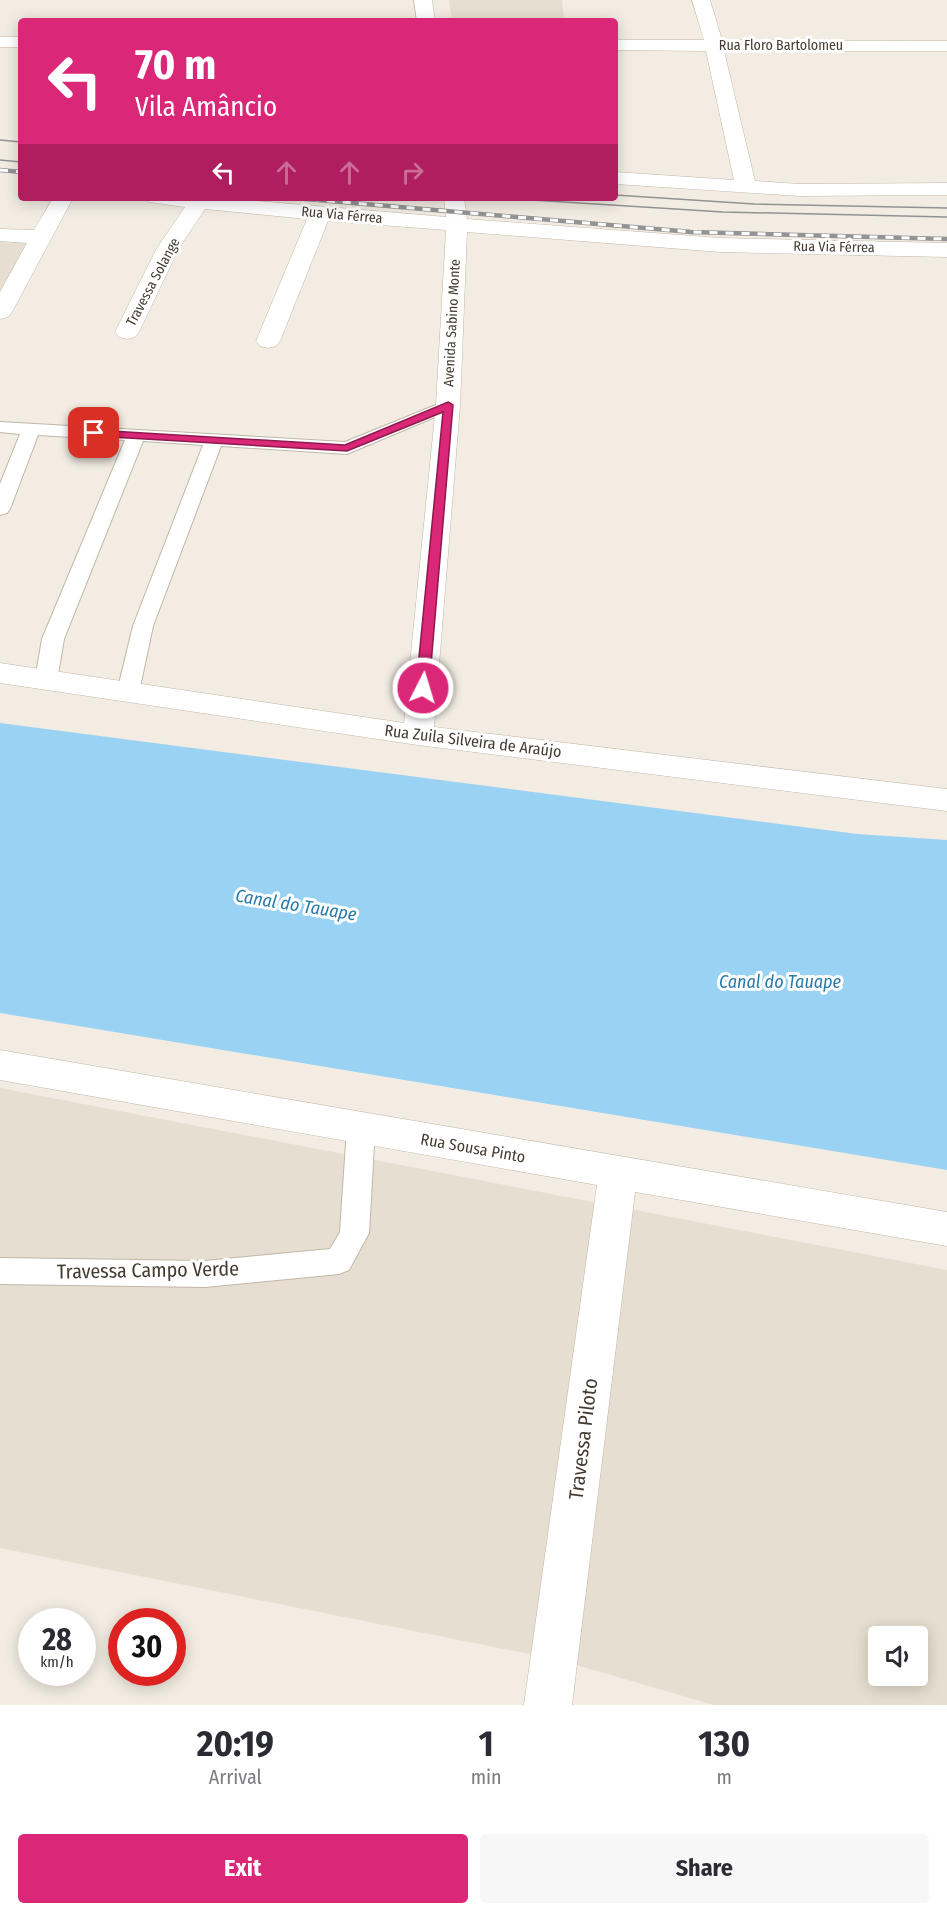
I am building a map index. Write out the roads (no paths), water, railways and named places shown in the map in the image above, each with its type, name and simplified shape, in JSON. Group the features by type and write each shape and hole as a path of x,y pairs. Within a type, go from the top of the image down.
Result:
{"street":[{"path":"423,0 426,18"},
{"path":"701,0 714,45 746,187"},
{"path":"0,42 18,42"},
{"name":"Rua Floro Bartolomeu","path":"618,45 947,46"},
{"path":"618,178 800,190 947,189"},
{"path":"0,312 61,201"},
{"name":"Rua Via Férrea","path":"188,201 320,214 720,245 947,250"},
{"name":"Avenida Sabino Monte","path":"418,735 448,405 457,225 454,201"},
{"name":"Travessa Solange","path":"126,332 168,248 199,202"},
{"path":"268,341 320,214"},
{"path":"0,235 40,237"},
{"name":"Rua Zuila Silveira de Araújo","path":"0,673 418,735 947,800"},
{"name":"Rua Sousa Pinto","path":"0,1065 947,1229"},
{"name":"Travessa Piloto","path":"548,1705 618,1172"}],"lane":[{"path":"0,427 347,448 448,405"},
{"path":"0,509 31,429"},
{"path":"46,680 54,639 136,436"},
{"path":"128,692 143,626 214,441"},
{"name":"Travessa Campo Verde","path":"0,1271 205,1274 339,1260 354,1233 361,1128"}],"water":[{"name":"Canal do Tauape","path":"0,723 857,834 947,840 947,1170 0,1013"}],"tram line":[{"path":"0,140 18,142"},
{"path":"0,160 18,162"},
{"path":"618,195 754,204 947,208"},
{"path":"547,201 723,212 947,217"}],"railway":[{"path":"0,170 18,172"},
{"path":"330,201 691,232 947,239"}]}
